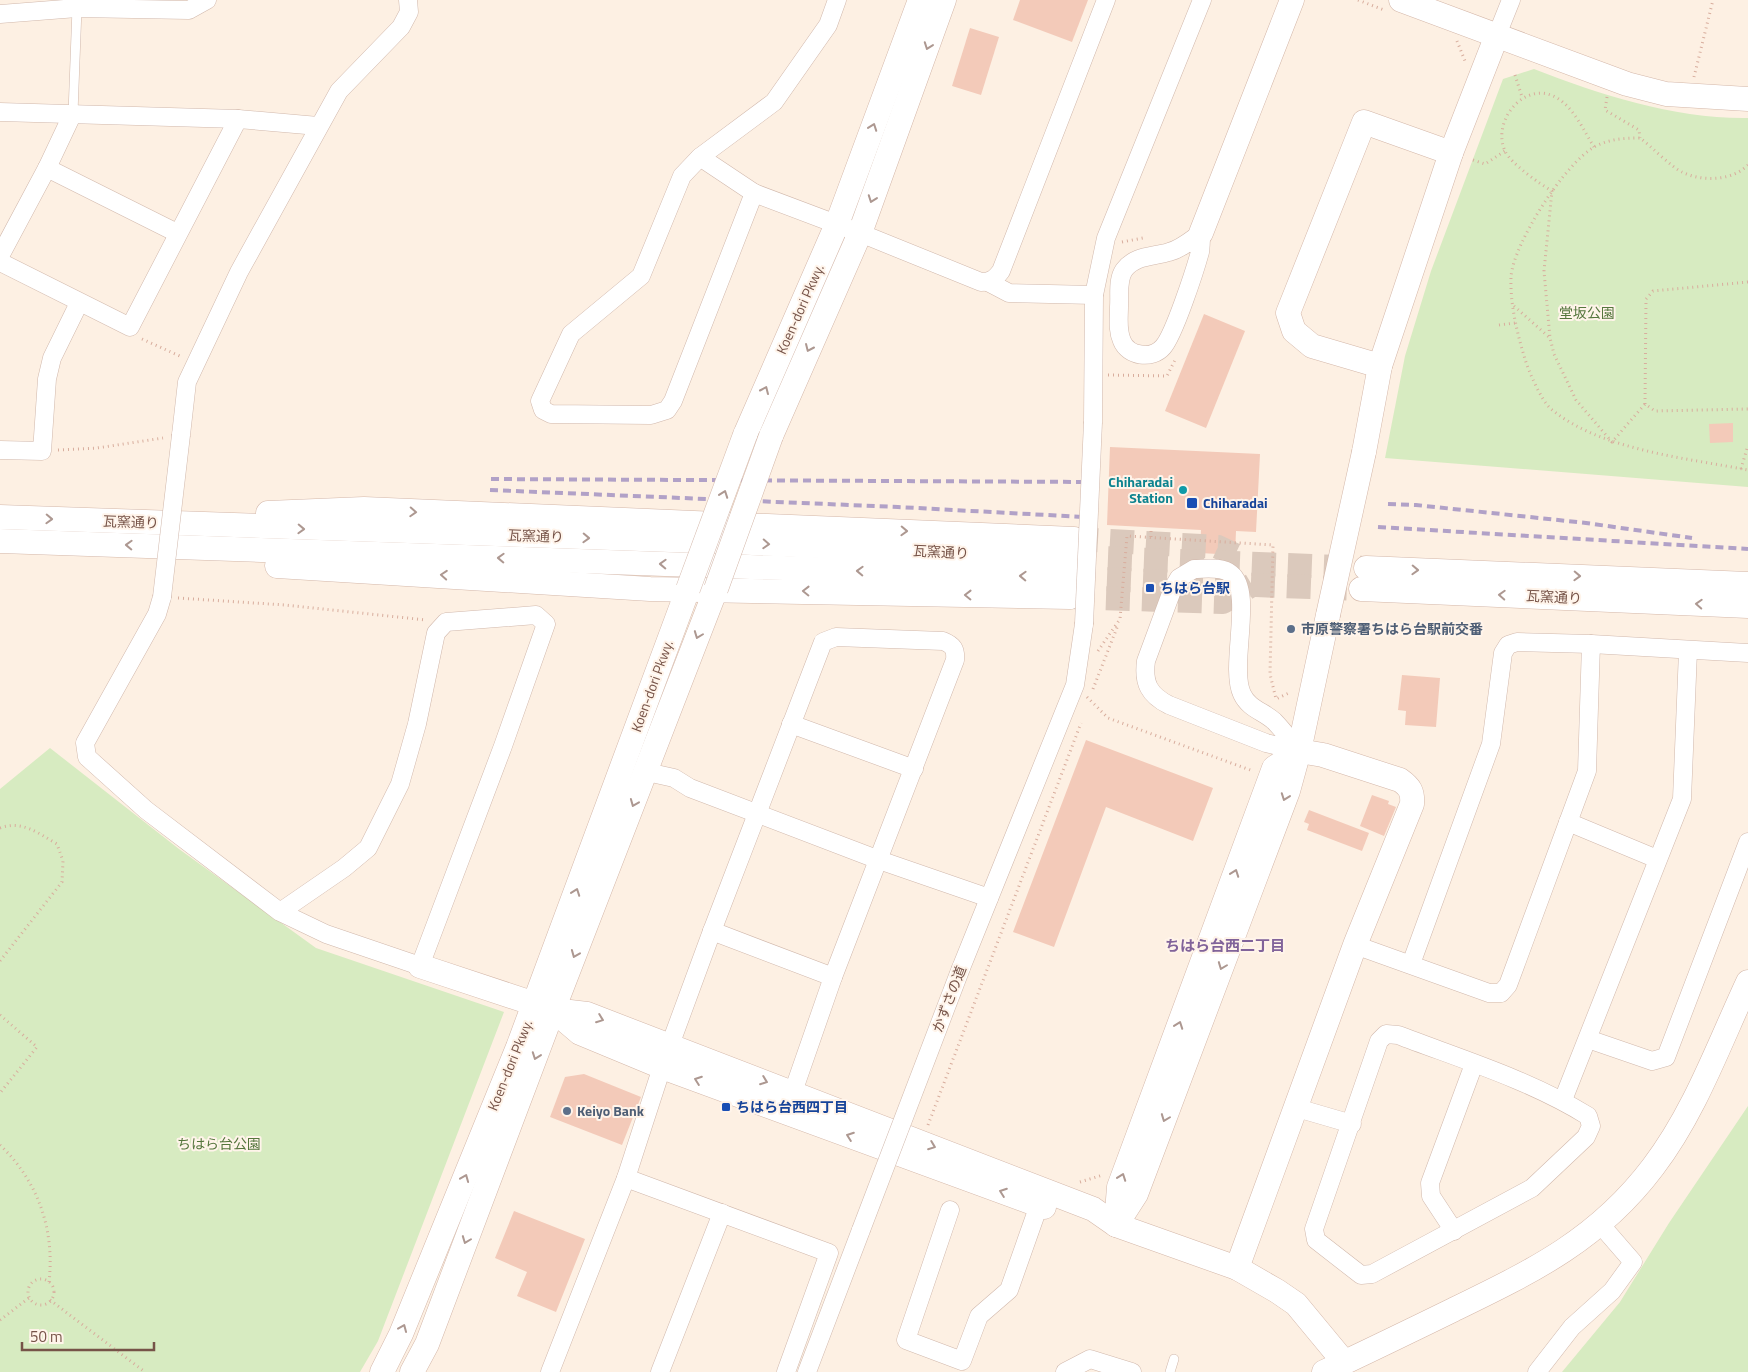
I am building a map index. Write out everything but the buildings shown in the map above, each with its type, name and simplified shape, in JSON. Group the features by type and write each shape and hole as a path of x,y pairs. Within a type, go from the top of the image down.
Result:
{"street":[{"path":"0,14 78,8 189,10 207,0"},
{"path":"408,0 409,12 401,27 339,90 318,126 239,272 187,382 162,597 158,614 85,743 87,757 146,810 280,912 326,934 544,1006 580,1033 793,1092 1093,1209 1116,1225 1237,1268 1296,1304 1334,1367 1528,1274 1563,1253 1600,1224 1653,1167 1676,1133 1748,982"},
{"path":"754,194 672,402 667,410 651,415 551,414 543,410 540,401 571,334 640,276 682,176 700,157 774,102 828,25 837,0"},
{"name":"Koen-dori Pkwy.","path":"412,1372 427,1344 688,589 745,435 838,224 920,0"},
{"name":"Koen-dori Pkwy.","path":"382,1372 647,772 771,436 860,233 944,0"},
{"path":"700,157 754,194 838,224 981,282 988,282 995,279 1001,272 1106,0"},
{"name":"かずさの道","path":"807,1372 961,968 1074,685 1084,624 1093,422 1094,294 1106,238 1202,0"},
{"path":"1201,233 1181,247 1169,252 1141,257 1124,270 1120,281 1118,331 1122,342 1130,351 1142,355 1152,354 1163,348 1170,335 1200,250 1201,233 1292,0"},
{"path":"1116,1225 1136,1194 1288,791 1299,750 1364,452 1380,366 1451,153 1510,0"},
{"path":"1397,7 1497,35 1627,84 1666,94 1748,99"},
{"path":"0,112 238,119 318,126"},
{"path":"0,256 47,168 72,113"},
{"path":"0,262 130,327 238,119"},
{"path":"1380,366 1312,346 1294,331 1288,313 1364,122 1451,153"},
{"path":"47,168 178,233"},
{"path":"988,282 1009,293 1094,294"},
{"path":"0,450 42,451 47,379 52,358 79,303"},
{"path":"182,524 212,515 364,509 738,525 1072,568"},
{"name":"瓦窯通り","path":"0,517 718,542 1072,568"},
{"name":"瓦窯通り","path":"0,541 178,547 1072,568"},
{"path":"178,547 213,562 358,569 650,589 716,589 1072,568"},
{"path":"1237,1268 1355,945 1412,804 1413,795 1409,787 1400,780 1323,755 1266,744 1158,700 1150,692 1145,674 1146,661 1173,588 1185,572 1194,568 1220,569 1231,574 1239,584 1241,598 1238,678 1243,696 1253,708 1274,721 1299,750"},
{"name":"瓦窯通り","path":"1748,584 1363,578 1748,606"},
{"path":"280,912 344,868 368,848 400,784 417,724 436,632 446,622 536,615 546,624 500,756 420,966"},
{"path":"550,1372 626,1178 666,1056 820,648 828,638 943,641 951,644 956,652 955,660 832,977 793,1092"},
{"path":"1411,964 1492,744 1503,653 1508,645 1517,642 1591,644 1748,653"},
{"path":"1355,945 1489,993 1501,993 1508,985 1587,771 1591,644"},
{"path":"1563,1100 1682,799 1688,651"},
{"path":"791,724 914,769"},
{"path":"647,772 674,778 690,788 879,860 989,898"},
{"path":"1568,822 1657,859"},
{"path":"1588,1039 1652,1061 1666,1058 1748,842"},
{"path":"712,931 832,977"},
{"path":"1386,1034 1398,1035 1474,1064 1563,1100 1588,1116 1591,1126 1586,1137 1532,1188 1372,1274 1361,1275 1316,1240 1314,1229 1352,1124 1379,1041 1386,1034"},
{"path":"666,1056 1092,1225 1116,1225"},
{"path":"1454,1231 1431,1196 1430,1183 1474,1064"},
{"path":"1297,1108 1352,1124"},
{"path":"626,1178 829,1253 786,1372"},
{"path":"950,1210 906,1340 962,1361 979,1316 1009,1290 1039,1205"},
{"path":"660,1372 722,1213"},
{"path":"1537,1372 1572,1327 1612,1291 1632,1262 1600,1224"},
{"path":"1065,1372 1090,1359 1132,1372"}],"lane":[{"path":"72,113 78,8"},
{"path":"1170,1372 1174,1359"}],"path":[{"path":"1358,0 1397,7"},
{"path":"1689,96 1713,0"},
{"path":"1456,38 1467,68"},
{"path":"1516,75 1522,97"},
{"path":"1552,191 1528,174 1505,151 1502,134 1507,112 1522,97 1536,94 1557,97 1571,111 1594,147"},
{"path":"1608,94 1605,110 1639,130 1640,138"},
{"path":"1748,165 1743,170 1714,180 1682,172 1640,138 1614,139 1594,147 1559,180 1537,212 1522,244 1511,276 1516,323 1529,371 1549,408 1578,427 1612,442 1748,470"},
{"path":"1473,160 1485,164 1505,151"},
{"path":"1552,191 1544,271 1550,338 1554,354 1576,400 1612,442"},
{"path":"1103,253 1126,240 1152,237"},
{"path":"1612,442 1645,404 1646,299 1653,291 1748,282"},
{"path":"1514,306 1550,338"},
{"path":"1499,325 1516,323"},
{"path":"130,327 135,336 196,363"},
{"path":"1645,404 1655,411 1748,409"},
{"path":"42,451 97,448 181,435"},
{"path":"1741,469 1748,445"},
{"path":"1151,528 1151,538"},
{"path":"1086,709 1120,619 1127,536 1273,544 1270,674 1276,699 1290,694 1294,687"},
{"path":"162,597 285,605 446,622"},
{"path":"1097,652 1120,619"},
{"path":"1074,685 1108,718 1253,771 1250,779"},
{"path":"928,1125 1082,718"},
{"path":"0,828 14,824 24,826 57,844 63,861 62,882 0,961"},
{"path":"0,1015 37,1047 0,1093"},
{"path":"918,1121 936,1128"},
{"path":"0,1145 12,1157 33,1185 42,1207 48,1236 49,1282 53,1291 50,1300 46,1304 37,1305 28,1294 31,1284 39,1280 49,1282"},
{"path":"1078,1183 1104,1175 1107,1166"},
{"path":"0,1320 30,1298"},
{"path":"50,1300 145,1372"}],"green space":[{"name":"堂坂公園","path":"1534,69 1585,88 1639,104 1693,114 1748,118 1748,487 1385,458 1405,356 1431,271 1503,79"},
{"name":"ちはら台公園","path":"50,748 179,849 316,948 504,1012 378,1341 360,1372 0,1372 0,789"},
{"path":"1748,1106 1748,1372 1562,1372 1620,1302 1669,1223"}],"tunnel":[{"path":"1074,539 1218,547 1235,555"},
{"path":"1072,557 1366,568"},
{"path":"1071,578 1361,589"},
{"path":"1070,597 1223,602 1252,585"}],"railway":[{"path":"491,479 1088,482"},
{"path":"490,490 898,507 1084,517"},
{"path":"1388,504 1416,505 1586,523 1692,538"},
{"path":"1378,527 1748,549"}],"place":[{"name":"Chiharadai Station","path":"1183,490"},
{"name":"Chiharadai","path":"1192,503"},
{"name":"ちはら台駅","path":"1150,588"},
{"name":"市原警察署ちはら台駅前交番","path":"1291,629"},
{"name":"ちはら台西四丁目","path":"726,1107"},
{"name":"Keiyo Bank","path":"567,1111"}],"district":[{"name":"ちはら台西二丁目","path":"1225,946"}]}
